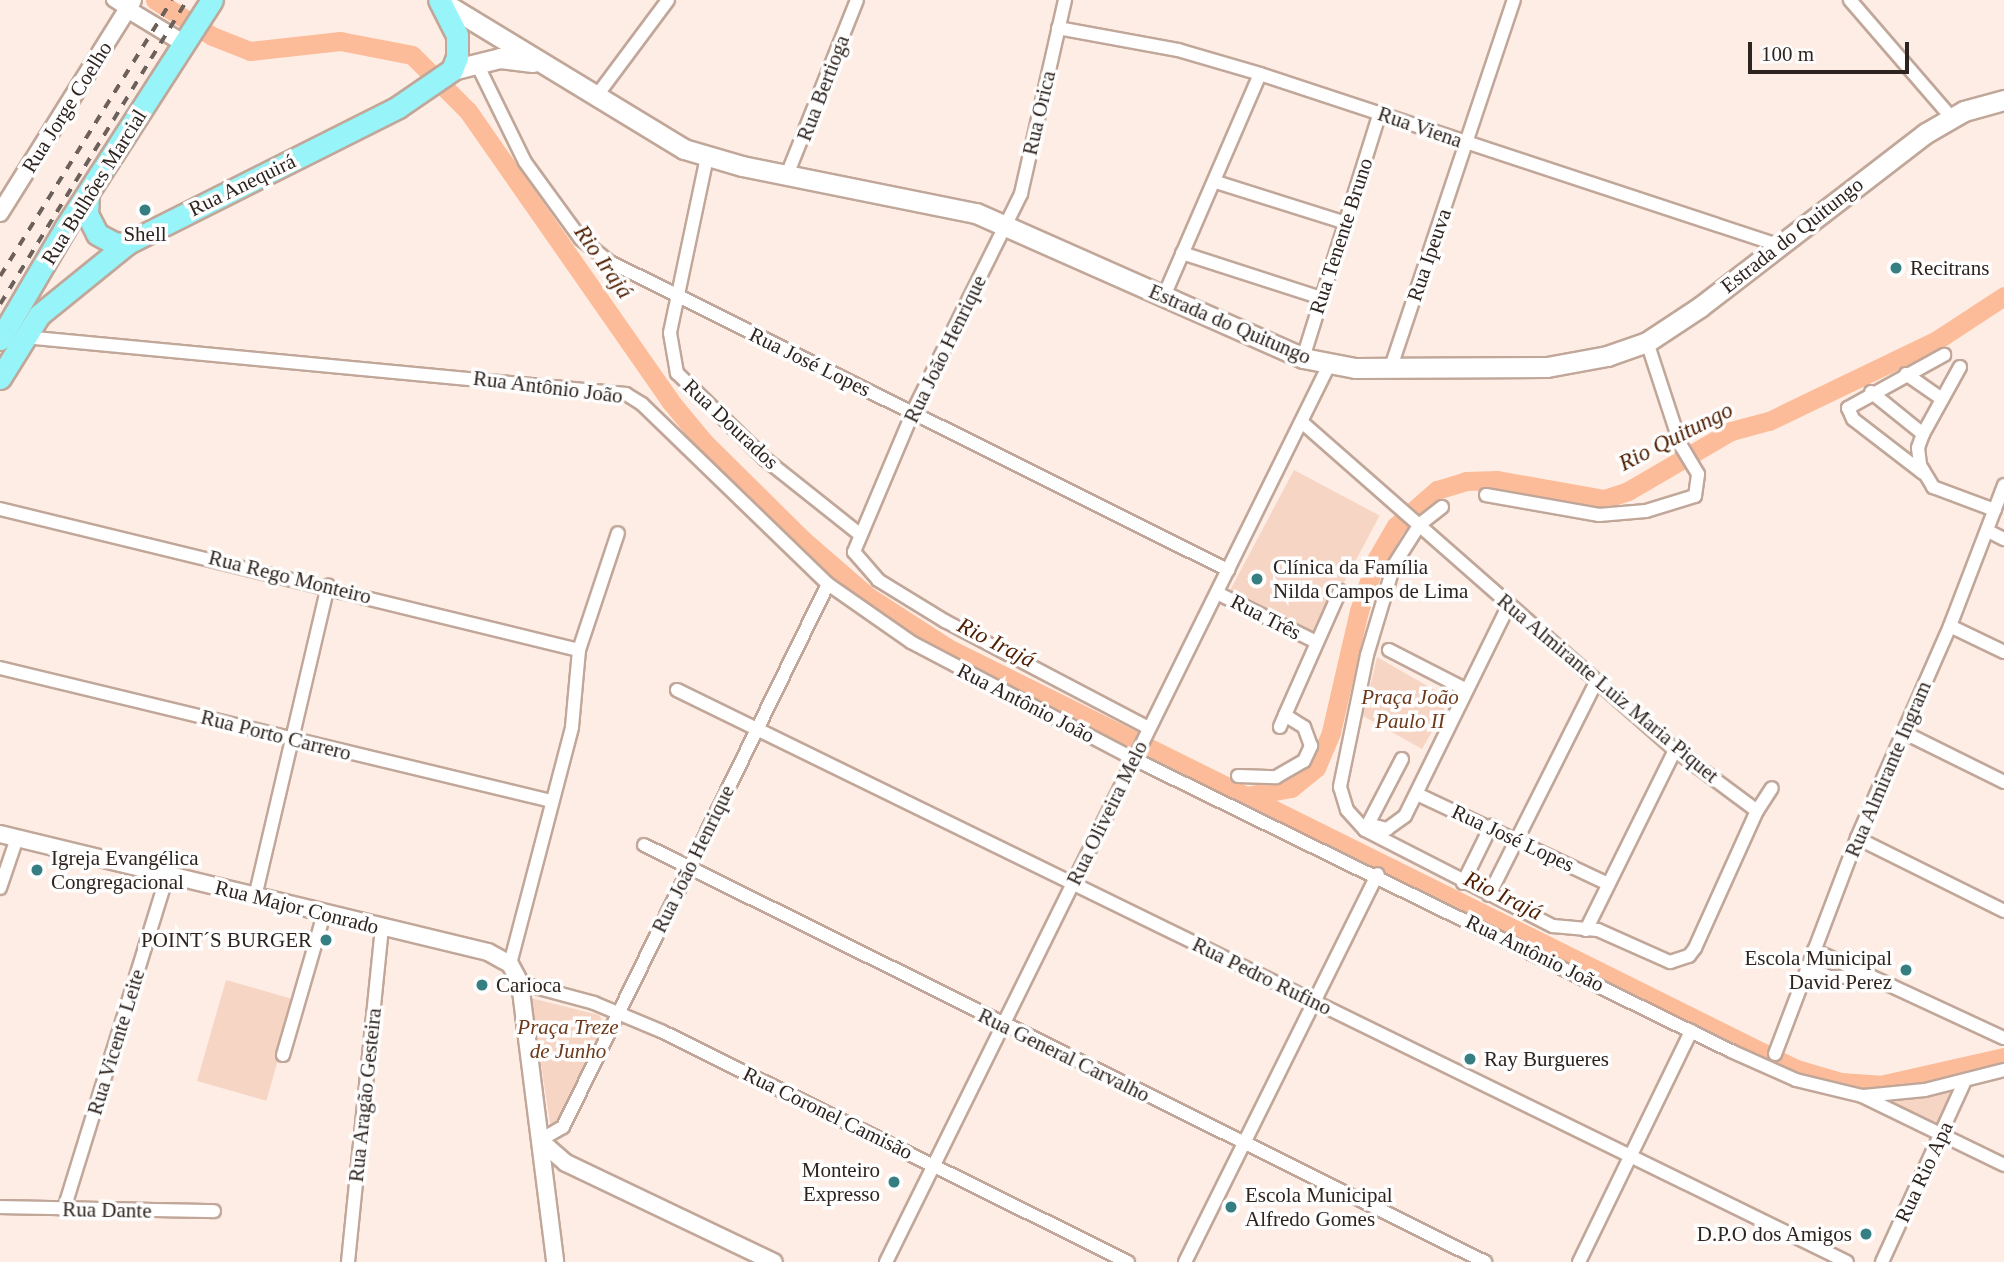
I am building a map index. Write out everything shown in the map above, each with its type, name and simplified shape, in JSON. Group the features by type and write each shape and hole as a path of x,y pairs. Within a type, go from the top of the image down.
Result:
{"main road":[{"name":"Estrada do Quitungo","path":"439,0 663,139 707,157 942,205 1008,225 1303,358 1329,365 1547,367 1607,356 1647,342 1700,307 1778,245 1951,117 2004,100"},
{"path":"439,0 457,35 457,57 443,77"},
{"name":"Rua Bulhões Marcial","path":"0,339 187,40 205,5"},
{"name":"Estrada do Quitungo","path":"443,77 476,62 514,58 546,67"},
{"name":"Rua Anequirá","path":"0,378 24,337 47,308 128,243 268,174 443,77"},
{"path":"88,195 87,214 97,234 116,244 128,243"}],"street":[{"path":"595,98 668,0"},
{"name":"Rua Bertioga","path":"788,175 857,0"},
{"name":"Rua Orica","path":"1008,225 1024,180 1065,0"},
{"name":"Rua Ipeuva","path":"1391,367 1514,0"},
{"path":"1850,0 1951,117"},
{"path":"126,3 187,40"},
{"name":"Rua Jorge Coelho","path":"0,213 126,3"},
{"name":"Rua Viena","path":"1058,28 1178,50 1260,74 1778,245"},
{"name":"Rua José Lopes","path":"476,62 517,149 581,239 608,261 1228,570"},
{"path":"1164,296 1216,182 1260,74"},
{"name":"Rua Tenente Bruno","path":"1303,358 1380,113"},
{"name":"Rua Dourados","path":"707,157 677,296 671,347 685,383 765,459 858,533"},
{"path":"1216,182 1346,223"},
{"name":"Rua João Henrique","path":"853,552 858,533 913,412 1008,225"},
{"path":"1182,253 1321,298"},
{"path":"47,308 48,328 55,340"},
{"name":"Rua Antônio João","path":"24,337 618,391 642,404 828,584 911,642 1135,757 1378,874 1691,1031 1796,1080 1862,1096 2004,1165"},
{"path":"1486,495 1599,514 1625,513 1683,502 1695,496 1698,474 1681,446 1647,342"},
{"path":"1944,355 1850,405 1849,414 1923,474 1939,491 1995,509"},
{"name":"Rua Oliveira Melo","path":"886,1262 1147,731 1304,424 1329,365"},
{"path":"1923,474 1918,456 1923,435 1960,367"},
{"path":"1906,374 1942,399"},
{"path":"1871,393 1923,435"},
{"name":"Rua Almirante Luiz Maria Piquet","path":"1304,424 1675,750 1757,811"},
{"name":"Rua Almirante Ingram","path":"1775,1054 1857,838 1950,626 2004,485"},
{"path":"1416,521 1441,507"},
{"name":"Rua Rego Monteiro","path":"0,509 328,586 579,650"},
{"name":"Rua Antônio João","path":"1416,521 1389,580 1341,775 1342,798 1366,827 1463,883 1553,926 1598,930 1670,962 1681,960 1695,948 1757,811"},
{"path":"1988,531 2004,539"},
{"path":"555,1262 547,1174 548,1138 520,983 510,964 575,715 579,650 618,533"},
{"name":"Rua Antônio João","path":"853,552 878,580 945,621 1147,731"},
{"name":"Rua João Henrique","path":"548,1138 620,1013 688,866 828,584"},
{"path":"255,897 328,586"},
{"path":"1238,776 1276,777 1304,761 1311,747 1308,733 1282,721 1340,592"},
{"name":"Rua Três","path":"1217,593 1316,642"},
{"path":"1402,759 1366,827 1393,827 1417,794 1465,689 1509,605"},
{"path":"1950,626 2004,652"},
{"path":"1389,650 1465,689"},
{"name":"Rua Porto Carrero","path":"0,668 551,801"},
{"path":"1489,895 1515,838 1596,682"},
{"name":"Rua Pedro Rufino","path":"677,690 1847,1262"},
{"path":"1903,732 2004,782"},
{"path":"1586,930 1675,750"},
{"path":"1757,811 1772,788"},
{"name":"Rua José Lopes","path":"1417,794 1491,826 1608,884"},
{"path":"1463,883 1491,826"},
{"name":"Rua Major Conrado","path":"0,834 382,929 488,952 510,964"},
{"path":"0,888 17,838"},
{"path":"1857,838 2004,911"},
{"name":"Rua General Carvalho","path":"644,845 1002,1025 1485,1262"},
{"name":"Rua Vicente Leite","path":"64,1209 168,874"},
{"path":"1185,1262 1378,874"},
{"path":"283,1055 324,914"},
{"name":"Rua Aragão Gesteira","path":"348,1262 382,929"},
{"path":"1814,950 2004,1038"},
{"path":"1807,969 1830,977 1873,976"},
{"name":"Rua Coronel Camisão","path":"520,983 620,1013 933,1163 1128,1262"},
{"path":"1579,1262 1634,1157 1691,1031"},
{"path":"1862,1096 1900,1094 2004,1070"},
{"name":"Rua Rio Apa","path":"1882,1262 1965,1081"},
{"path":"548,1138 564,1162 774,1262"},
{"path":"547,1174 564,1162"},
{"name":"Rua Dante","path":"0,1207 214,1211"}],"green space":[{"path":"1294,470 1380,516 1314,638 1229,593"},
{"name":"Praça João Paulo II","path":"1377,657 1438,692 1444,700 1444,711 1422,749 1363,716"},
{"path":"226,980 295,1000 266,1101 197,1081"},
{"name":"Praça Treze de Junho","path":"531,998 599,1015 607,1028 563,1124 556,1126 550,1123"},
{"path":"1956,1091 1939,1129 1885,1102"}],"waterway":[{"name":"Rio Irajá","path":"155,0 212,36 250,51 340,41 412,55 468,111 670,401 704,442 803,540 869,597 948,648 1796,1069 1841,1082 1880,1085 2004,1057"},
{"name":"Rio Quitungo","path":"1246,796 1291,788 1316,768 1331,732 1359,611 1376,560 1396,526 1437,490 1466,481 1497,480 1604,499 1628,491 1731,431 1769,421 1937,340 2004,296"}],"railway":[{"path":"0,276 172,0"},
{"path":"0,304 187,0"}],"place":[{"name":"Shell","path":"145,210"},
{"name":"Recitrans","path":"1896,268"},
{"name":"Clínica da Família Nilda Campos de Lima","path":"1257,579"},
{"name":"Igreja Evangélica Congregacional","path":"37,870"},
{"name":"POINT´S BURGER","path":"326,940"},
{"name":"Escola Municipal David Perez","path":"1906,970"},
{"name":"Carioca","path":"482,985"},
{"name":"Ray Burgueres","path":"1470,1059"},
{"name":"Monteiro Expresso","path":"894,1182"},
{"name":"Escola Municipal Alfredo Gomes","path":"1231,1207"},
{"name":"D.P.O dos Amigos","path":"1866,1234"}]}
